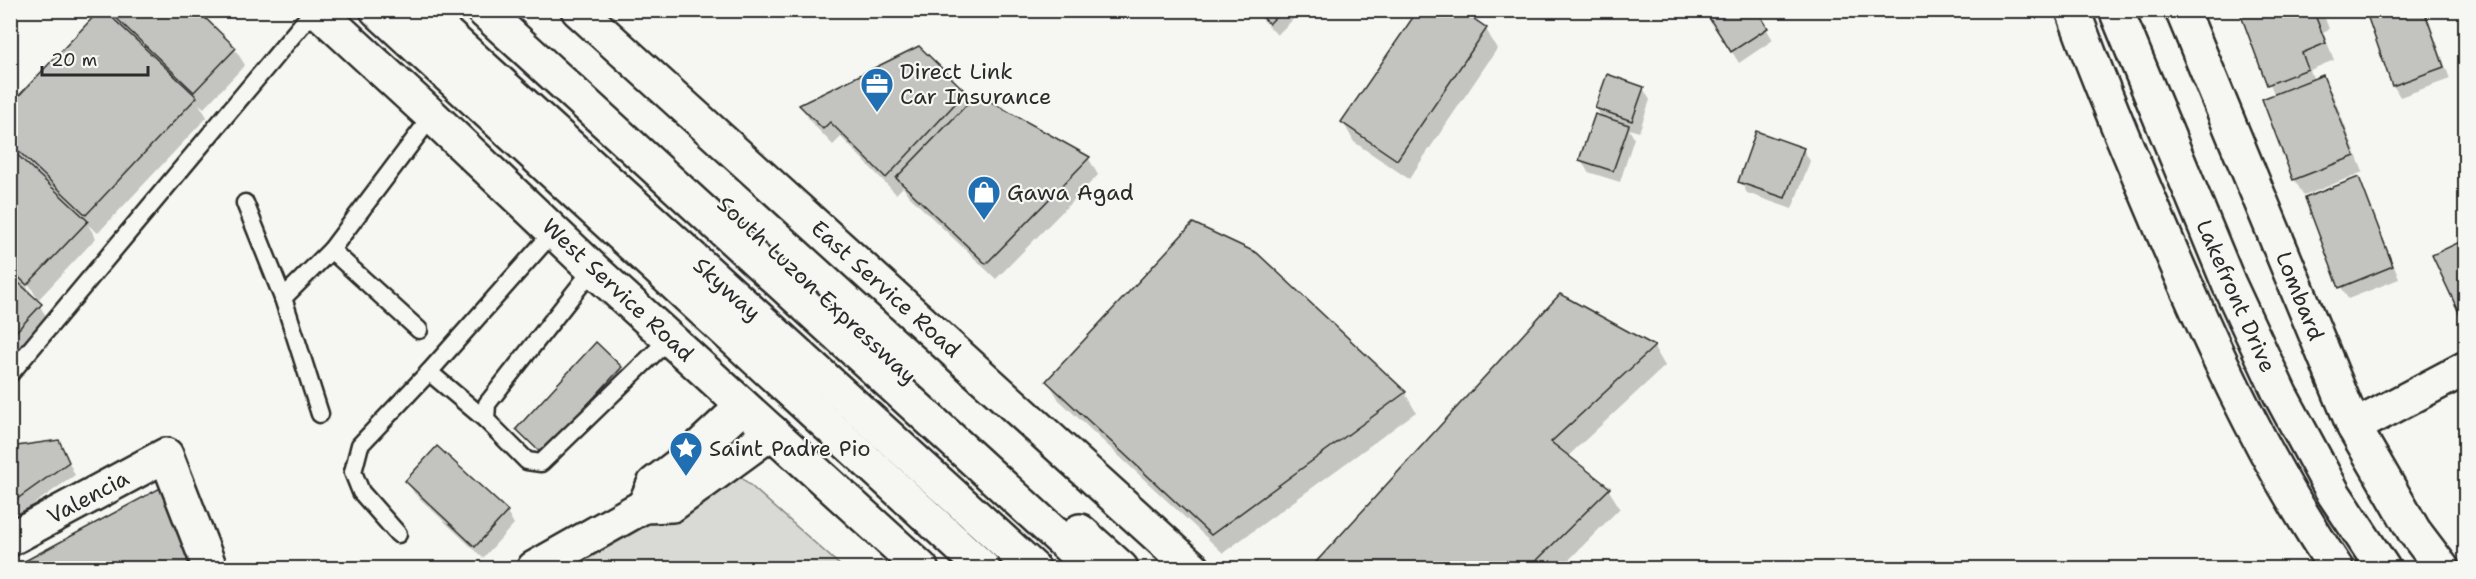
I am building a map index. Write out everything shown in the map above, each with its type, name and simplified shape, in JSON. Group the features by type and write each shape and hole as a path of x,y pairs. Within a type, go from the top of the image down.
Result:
{"main road":[{"name":"West Service Road","path":"315,10 432,116 593,269 921,568"},
{"path":"377,10 983,568"},
{"name":"Skyway","path":"420,10 1033,568"},
{"name":"Skyway","path":"483,10 1092,568"},
{"name":"South Luzon Expressway","path":"513,10 1121,568"},
{"name":"East Service Road","path":"578,10 1193,568"},
{"name":"Lakefront Drive","path":"2073,10 2089,56 2192,303 2246,416 2299,513 2336,568"},
{"name":"Lakefront Drive","path":"2116,10 2229,284 2280,394 2334,494 2383,568"},
{"name":"Lombard","path":"2182,10 2354,427 2414,531 2442,568"},
{"path":"2354,427 2466,368"},
{"path":"644,506 654,484 683,462 742,406"},
{"path":"534,568 644,506 672,505 771,432"},
{"name":"Valencia","path":"10,538 166,455 210,568"}],"lane":[{"path":"10,374 315,10"},
{"path":"283,298 331,249 432,116"},
{"path":"246,203 283,298 320,414"},
{"path":"398,534 361,492 353,472 360,445 429,372 554,231"},
{"path":"331,249 418,330"},
{"path":"486,420 487,404 593,269"},
{"path":"429,372 486,420 527,462 541,463 670,338"}],"shaded area":[{"path":"732,469 843,568 567,568 694,498"}],"building":[{"path":"100,10 104,10 197,97 86,215 10,143 10,105"},
{"path":"113,10 197,10 236,48 194,92 111,13"},
{"path":"1257,10 1283,10 1269,24"},
{"path":"1418,10 1461,10 1487,28 1397,160 1341,122"},
{"path":"1704,10 1757,10 1768,28 1731,52"},
{"path":"2239,10 2321,10 2315,15 2326,43 2302,53 2308,69 2267,85"},
{"path":"2388,10 2424,10 2444,67 2392,86 2368,18"},
{"name":"Direct Link Car Insurance","path":"919,46 966,92 886,178 830,122 823,129 799,105"},
{"path":"1607,74 1644,87 1632,121 1595,108"},
{"path":"2323,75 2355,156 2293,180 2262,99"},
{"name":"Gawa Agad","path":"977,94 1090,157 986,264 896,178"},
{"path":"1595,114 1629,125 1613,171 1579,160"},
{"path":"1756,131 1804,148 1785,198 1738,182"},
{"path":"10,148 88,221 27,285 10,269"},
{"path":"2359,177 2393,266 2339,288 2305,198"},
{"path":"1193,223 1257,253 1406,392 1211,535 1046,381"},
{"path":"2466,239 2466,320 2463,321 2432,255"},
{"path":"10,275 42,304 10,338"},
{"path":"1560,294 1655,346 1551,442 1610,488 1529,568 1323,568 1316,562"},
{"path":"596,342 622,367 542,454 516,429"},
{"path":"59,440 69,462 10,504 10,447"},
{"path":"437,446 508,511 475,547 405,481"},
{"path":"164,486 190,568 12,568"}],"place":[{"name":"Direct Link Car Insurance","path":"877,113"},
{"name":"Gawa Agad","path":"984,221"},
{"name":"Saint Padre Pio","path":"686,477"}]}
